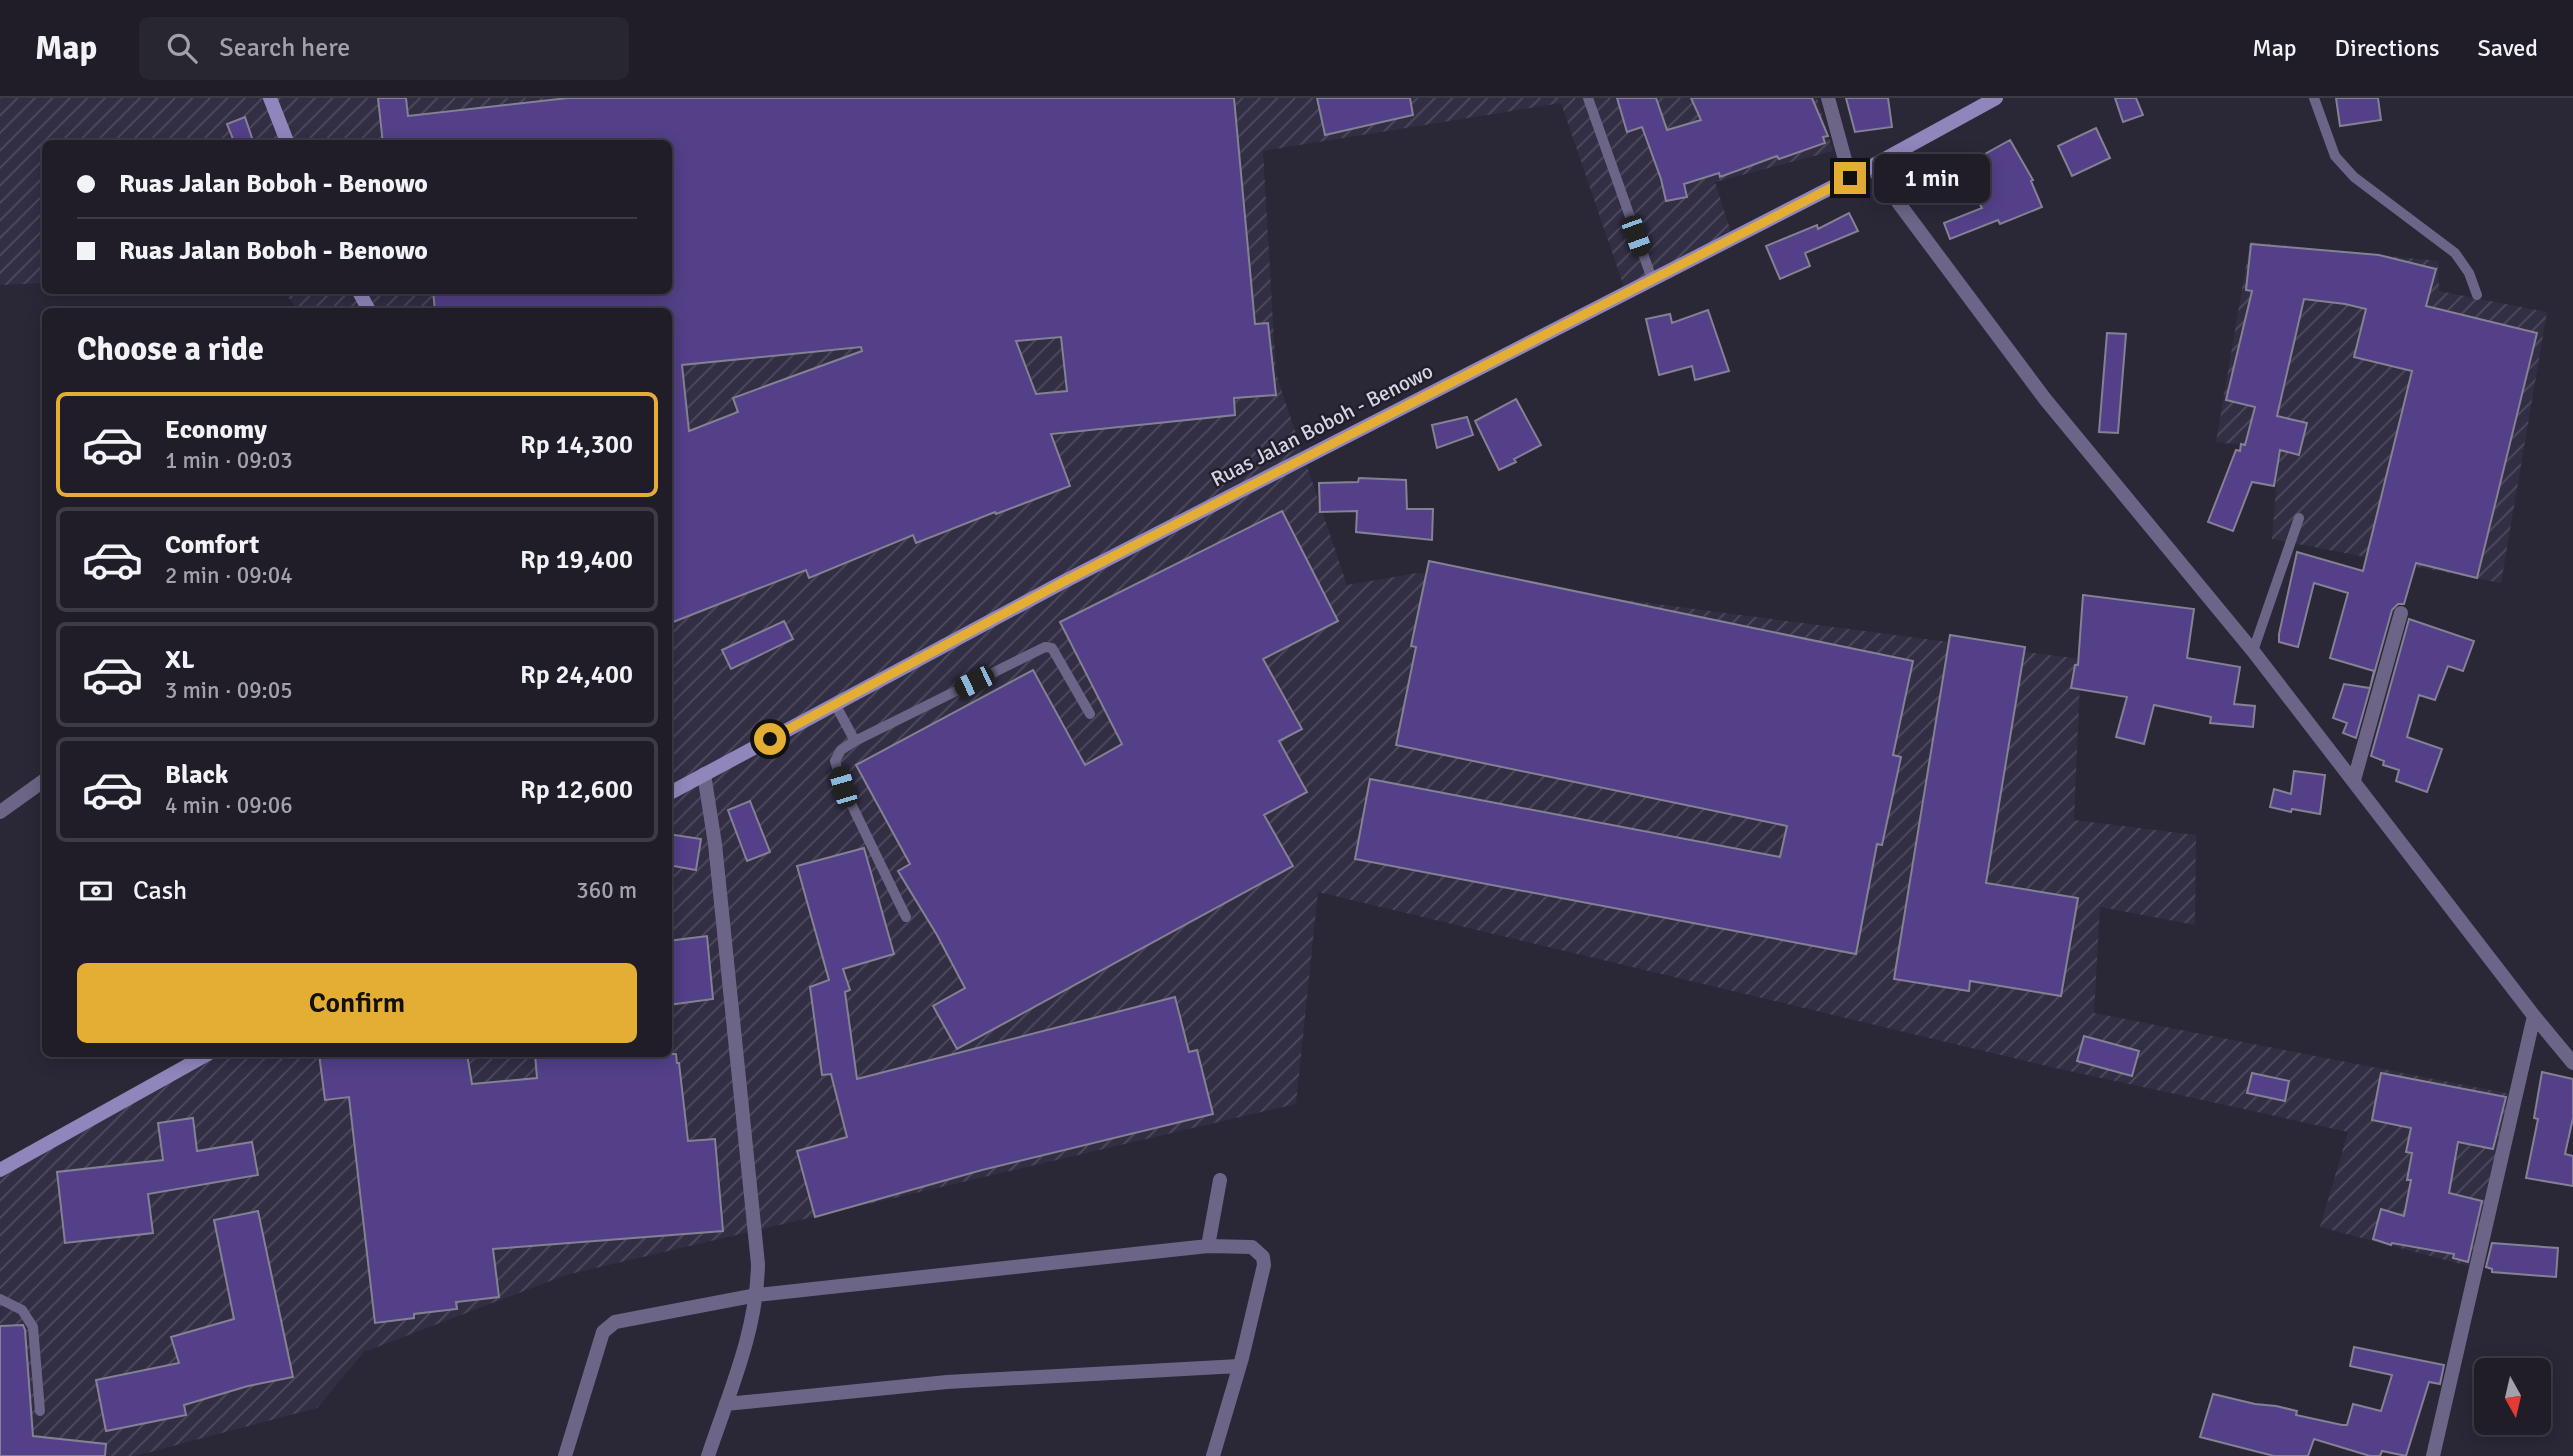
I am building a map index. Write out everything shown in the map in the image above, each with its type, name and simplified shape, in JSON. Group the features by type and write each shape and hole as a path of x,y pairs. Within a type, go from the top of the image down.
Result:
{"main road":[{"path":"270,98 286,140"},
{"name":"Ruas Jalan Boboh - Benowo","path":"672,792 1063,582 1850,178 1996,98"},
{"path":"0,1170 203,1057"}],"street":[{"path":"1828,98 1850,178"},
{"path":"1871,166 2045,399 2253,651 2573,1063"},
{"path":"2354,780 2401,613"},
{"path":"704,774 715,844 758,1264 757,1294 746,1348 708,1456"},
{"path":"0,812 42,782"},
{"path":"2433,1456 2534,1016"},
{"path":"1208,1246 1220,1180"},
{"path":"565,1456 606,1328 615,1322 757,1294 1208,1246 1252,1247 1263,1256 1264,1265 1213,1456"},
{"path":"726,1404 947,1382 1239,1366"}],"lane":[{"path":"1588,98 1652,279"},
{"path":"2314,98 2335,156 2354,177 2455,253 2469,273 2477,295"},
{"path":"2253,651 2299,518"},
{"path":"906,917 843,787 835,761 841,750 1045,647 1052,648 1090,714"},
{"path":"835,704 855,741"},
{"path":"0,1300 22,1310 33,1327 40,1411"}],"shaded area":[{"path":"0,98 1817,98 1833,151 1715,182 1733,238 1626,293 1561,103 1263,151 1276,374 1347,585 1417,573 2081,659 2074,820 2196,835 2195,925 2100,907 2094,1013 2516,1095 2476,1268 2320,1227 2348,1132 2051,1067 1318,892 1296,1104 566,1275 364,1352 317,1408 135,1456 0,1456 0,1171 204,1057 672,1057 672,308 296,308 286,294 672,294 672,140 42,140 42,283 0,285"},
{"path":"2250,242 2438,261 2439,291 2547,312 2501,583 2272,539 2279,449 2216,442"}],"building":[{"path":"378,98 406,98 408,116 568,98 1234,98 1255,324 1268,323 1276,395 1234,398 1235,415 1051,434 1070,486 916,543 913,535 809,578 806,570 672,622 672,308 435,308 433,294 672,294 672,140 383,140","holes":["1061,337 1067,391 1036,394 1016,341","861,347 862,351 733,398 738,412 689,431 682,365"]},
{"path":"1317,98 1410,98 1413,115 1325,135"},
{"path":"1617,98 1656,98 1667,130 1701,120 1691,98 1812,98 1828,136 1823,137 1825,143 1779,159 1777,156 1720,177 1719,173 1684,184 1687,197 1666,201 1642,127 1627,132"},
{"path":"1846,98 1888,98 1892,127 1855,132"},
{"path":"2115,98 2136,98 2143,115 2123,122"},
{"path":"2336,98 2378,98 2381,120 2340,126"},
{"path":"245,117 253,140 233,140 227,124"},
{"path":"2096,128 2110,158 2072,176 2058,146"},
{"path":"2010,140 2033,180 2031,181 2042,207 2000,224 1998,220 1950,239 1944,223 1982,208 1960,168"},
{"path":"1849,213 1858,231 1805,253 1810,266 1780,279 1766,246 1817,225 1818,229"},
{"path":"2251,244 2379,255 2436,269 2426,306 2537,333 2477,578 2416,563 2404,604 2398,604 2392,610 2356,738 2343,733 2347,723 2333,718 2344,684 2370,688 2374,671 2330,658 2348,593 2314,583 2298,647 2279,642 2279,634 2297,552 2363,571 2412,371 2354,357 2366,309 2304,299 2277,416 2307,423 2299,455 2280,450 2274,486 2252,482 2233,531 2208,522 2236,450 2240,451 2241,444 2245,445 2255,407 2226,400 2252,291 2246,290"},
{"path":"1708,310 1729,371 1695,380 1692,366 1659,375 1646,319 1670,314 1672,323"},
{"path":"2107,333 2126,334 2118,433 2099,432"},
{"path":"1516,399 1541,445 1499,470 1475,421"},
{"path":"1467,417 1473,435 1437,448 1432,425"},
{"path":"1359,478 1406,480 1407,509 1433,509 1432,540 1356,532 1357,511 1320,512 1319,483 1358,482"},
{"path":"1282,511 1338,621 1263,659 1302,729 1279,741 1307,792 1264,815 1293,866 957,1049 933,1006 965,988 898,871 910,864 856,765 1033,670 1085,765 1122,744 1060,622"},
{"path":"1429,561 1913,661 1893,755 1901,757 1882,845 1877,844 1856,954 1355,859 1370,779 1780,857 1787,826 1396,745 1416,647 1411,646"},
{"path":"2083,595 2194,609 2187,658 2240,667 2234,704 2255,706 2253,727 2210,723 2211,717 2154,705 2144,744 2116,737 2127,697 2071,688 2075,665 2078,665"},
{"path":"2409,619 2474,641 2463,671 2448,666 2435,700 2419,695 2407,737 2442,749 2427,792 2396,781 2399,770 2383,765 2384,761 2371,756"},
{"path":"784,621 793,639 731,669 722,650"},
{"path":"1950,635 2025,647 1986,883 2078,898 2061,996 1970,981 1969,991 1894,979"},
{"path":"2294,771 2325,775 2320,814 2270,807 2274,789 2291,794"},
{"path":"750,801 770,852 747,861 728,810"},
{"path":"672,835 701,839 696,870 672,866"},
{"path":"864,848 894,954 843,969 850,990 845,992 857,1079 1175,997 1189,1052 1197,1050 1213,1114 982,1170 815,1217 797,1151 847,1137 831,1074 822,1075 810,987 829,980 797,866"},
{"path":"707,936 713,999 672,1004 672,940"},
{"path":"2084,1036 2139,1051 2132,1076 2077,1061"},
{"path":"672,1054 676,1054 688,1141 715,1139 723,1231 493,1249 499,1297 456,1302 457,1309 414,1314 414,1318 375,1323 349,1097 325,1100 319,1057 468,1057 472,1084 537,1078 535,1057 672,1057"},
{"path":"2542,1072 2573,1079 2573,1118 2565,1154 2573,1156 2573,1186 2526,1178 2538,1119 2534,1118"},
{"path":"2252,1073 2289,1081 2285,1101 2247,1093"},
{"path":"2381,1073 2506,1097 2493,1149 2458,1142 2449,1193 2482,1201 2468,1262 2453,1258 2454,1254 2392,1243 2391,1245 2373,1239 2381,1209 2404,1216 2411,1180 2407,1180 2412,1153 2406,1152 2411,1128 2372,1120"},
{"path":"193,1118 197,1151 252,1142 258,1175 148,1194 153,1233 65,1243 57,1172 163,1160 158,1123"},
{"path":"258,1211 293,1377 248,1386 184,1405 186,1415 106,1431 96,1380 179,1363 171,1337 234,1319 214,1220"},
{"path":"2492,1243 2558,1248 2556,1277 2492,1272 2492,1269 2486,1267"},
{"path":"23,1325 33,1436 106,1444 105,1456 0,1456 0,1326"},
{"path":"2354,1347 2444,1365 2440,1384 2429,1382 2406,1456 2382,1451 2380,1456 2370,1456 2314,1439 2308,1456 2274,1456 2200,1437 2213,1394 2297,1411 2296,1415 2342,1425 2347,1425 2353,1404 2381,1411 2392,1375 2350,1366"}],"route":[{"path":"770,739 1063,582 1850,178"}]}
